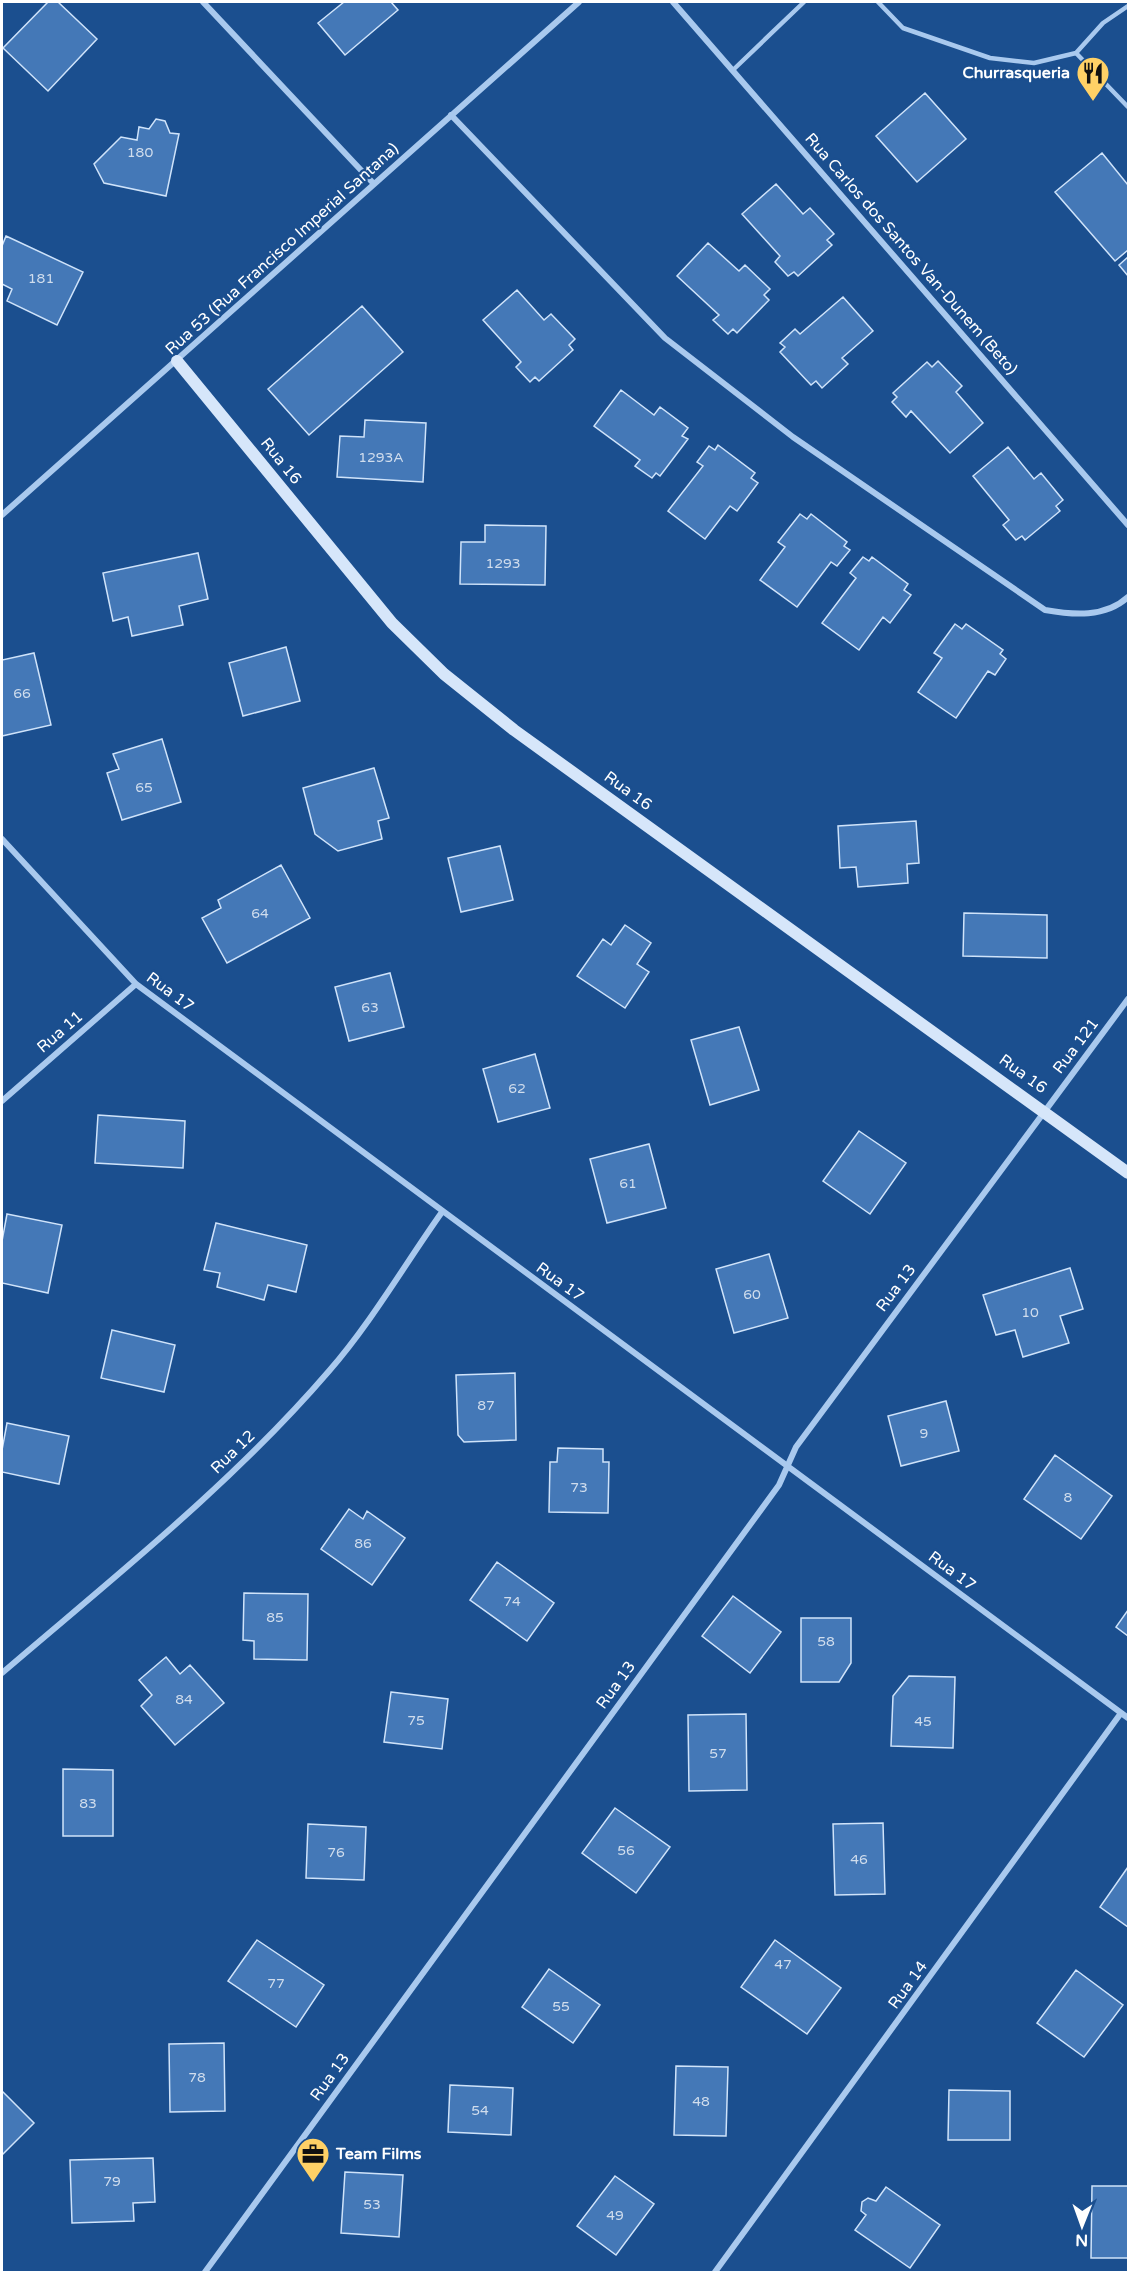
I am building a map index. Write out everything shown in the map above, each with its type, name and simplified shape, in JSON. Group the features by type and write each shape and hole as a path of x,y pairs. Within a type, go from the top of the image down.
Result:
{"street":[{"path":"203,2 374,184"},
{"name":"Rua 53 (Rua Francisco Imperial Santana)","path":"2,515 579,2"},
{"name":"Rua Carlos dos Santos Van-Dunem (Beto)","path":"673,2 1128,525"},
{"path":"451,115 665,338 793,437 1045,610 1075,615 1104,610 1128,597"},
{"name":"Rua 16","path":"177,361 392,623 444,674 514,730 1045,1110 1128,1173"},
{"name":"Rua 17","path":"2,839 136,984 1128,1718"},
{"name":"Rua 11","path":"2,1101 136,984"},
{"name":"Rua 121","path":"1045,1110 1128,999"},
{"name":"Rua 13","path":"205,2272 779,1485 795,1447 1045,1110"},
{"name":"Rua 12","path":"2,1673 200,1503 291,1414 331,1369 442,1212"},
{"name":"Rua 14","path":"715,2272 1121,1713"}],"lane":[{"path":"733,70 804,2"},
{"path":"878,2 903,28 990,58 1034,63 1076,53 1103,23 1128,6"},
{"path":"1076,53 1128,107"}],"building":[{"path":"48,2 58,2 97,39 48,91 3,48"},
{"path":"344,2 391,2 398,10 345,55 318,23"},
{"path":"925,93 966,139 917,182 876,136"},
{"path":"156,119 165,121 170,133 179,134 166,196 104,183 94,164 121,137 137,140 139,127 149,129"},
{"path":"1102,153 1128,185 1128,250 1115,261 1055,192"},
{"path":"776,184 803,214 810,208 834,234 827,240 832,245 798,276 794,272 788,276 775,262 780,256 742,214"},
{"path":"6,236 83,272 57,325 7,301 12,289 2,284 2,246"},
{"path":"708,243 739,271 745,265 770,289 764,295 769,300 737,333 733,329 728,334 713,320 719,315 677,276"},
{"path":"1128,257 1128,276 1119,265"},
{"path":"517,290 544,320 551,314 575,339 569,345 573,350 539,381 535,377 530,382 516,367 521,362 483,320"},
{"path":"843,297 873,331 842,358 848,364 822,388 816,381 811,385 780,352 785,347 780,343 795,329 800,334"},
{"path":"362,306 403,352 309,435 268,389"},
{"path":"938,361 962,386 956,392 983,423 950,453 911,411 906,417 892,402 897,397 893,393 927,362 932,367"},
{"path":"621,390 654,415 660,407 688,428 682,436 688,439 660,476 656,473 652,478 635,466 640,460 594,426"},
{"path":"365,420 426,423 423,482 337,477 340,436 364,437"},
{"path":"718,445 755,473 751,478 758,483 737,511 730,506 705,539 668,511 703,466 697,462 709,446 715,450"},
{"path":"1008,447 1034,479 1041,473 1063,500 1056,506 1060,511 1025,540 1022,536 1016,540 1003,525 1009,520 973,476"},
{"path":"800,514 807,519 811,514 847,542 844,546 850,550 837,566 831,562 797,607 760,580 785,547 778,542"},
{"path":"485,525 546,526 545,585 460,584 461,542 485,542"},
{"path":"198,553 208,599 179,606 183,625 132,636 128,617 113,621 103,573"},
{"path":"863,557 869,561 872,557 908,584 904,590 911,595 890,623 883,617 859,650 822,623 856,578 850,573"},
{"path":"955,624 962,629 966,624 1003,650 1000,654 1006,659 995,675 988,671 956,718 918,692 942,658 934,653"},
{"path":"286,647 300,701 243,716 229,663"},
{"path":"34,653 51,725 2,736 2,660"},
{"path":"162,739 181,802 122,820 107,773 119,769 113,754"},
{"path":"374,768 389,818 378,821 382,839 338,851 315,834 303,788"},
{"path":"916,821 919,863 907,864 908,883 858,887 856,867 840,868 838,826"},
{"path":"500,846 513,900 461,912 448,858"},
{"path":"281,865 310,918 227,963 202,918 221,908 218,900"},
{"path":"964,913 1047,915 1047,958 963,956"},
{"path":"625,925 651,943 637,964 649,972 625,1008 577,976 603,939 611,945"},
{"path":"390,973 404,1027 349,1041 335,987"},
{"path":"739,1027 759,1090 710,1105 691,1040"},
{"path":"535,1054 550,1108 498,1122 483,1069"},
{"path":"98,1115 185,1121 183,1168 95,1163"},
{"path":"859,1131 906,1163 870,1214 823,1181"},
{"path":"649,1144 666,1208 607,1223 590,1159"},
{"path":"7,1214 62,1225 48,1293 2,1283 2,1241"},
{"path":"216,1223 307,1245 296,1292 268,1285 264,1300 217,1287 220,1273 204,1270"},
{"path":"769,1254 788,1318 734,1333 716,1269"},
{"path":"1070,1268 1083,1309 1060,1316 1069,1343 1023,1357 1015,1330 996,1335 983,1295"},
{"path":"112,1330 175,1345 164,1392 101,1378"},
{"path":"515,1373 516,1440 464,1442 458,1435 456,1375"},
{"path":"946,1401 959,1451 901,1466 888,1416"},
{"path":"7,1423 69,1436 59,1484 2,1472 2,1450"},
{"path":"558,1448 603,1449 603,1462 609,1462 608,1513 549,1512 550,1462 557,1462"},
{"path":"1055,1455 1112,1496 1081,1539 1024,1499"},
{"path":"349,1509 363,1519 367,1511 405,1538 372,1585 321,1549"},
{"path":"497,1562 554,1603 527,1641 470,1600"},
{"path":"244,1593 308,1594 307,1660 254,1659 254,1641 243,1640"},
{"path":"733,1596 781,1632 750,1673 702,1636"},
{"path":"1128,1610 1128,1636 1116,1627"},
{"path":"801,1618 851,1618 851,1663 839,1682 801,1682"},
{"path":"166,1657 180,1674 190,1665 224,1703 175,1745 141,1706 152,1695 139,1680"},
{"path":"909,1676 955,1677 953,1748 891,1746 893,1696"},
{"path":"391,1692 448,1699 442,1749 384,1742"},
{"path":"746,1714 747,1790 689,1791 688,1715"},
{"path":"63,1769 113,1770 113,1836 63,1836"},
{"path":"615,1808 670,1847 636,1893 582,1853"},
{"path":"883,1823 885,1894 835,1895 833,1824"},
{"path":"308,1824 366,1827 364,1880 306,1878"},
{"path":"1128,1867 1128,1927 1100,1907"},
{"path":"257,1940 324,1985 296,2027 228,1981"},
{"path":"775,1940 841,1988 807,2034 741,1987"},
{"path":"549,1969 600,2005 573,2043 522,2007"},
{"path":"1076,1970 1123,2005 1084,2057 1037,2023"},
{"path":"224,2043 225,2111 170,2112 169,2044"},
{"path":"676,2066 728,2067 726,2136 674,2135"},
{"path":"450,2085 513,2088 511,2135 448,2132"},
{"path":"949,2090 1010,2091 1010,2140 948,2140"},
{"path":"2,2091 34,2123 2,2155"},
{"path":"153,2158 155,2202 133,2203 134,2221 72,2223 70,2160"},
{"path":"345,2172 403,2175 399,2237 341,2233"},
{"path":"615,2176 654,2204 616,2255 577,2226"},
{"path":"1092,2186 1128,2186 1128,2258 1091,2258"},
{"path":"886,2187 940,2225 910,2268 855,2230 866,2215 861,2211 862,2202 868,2198 876,2201"}],"place":[{"name":"Churrasqueria","path":"1093,102"},
{"name":"Team Films","path":"313,2183"}]}
